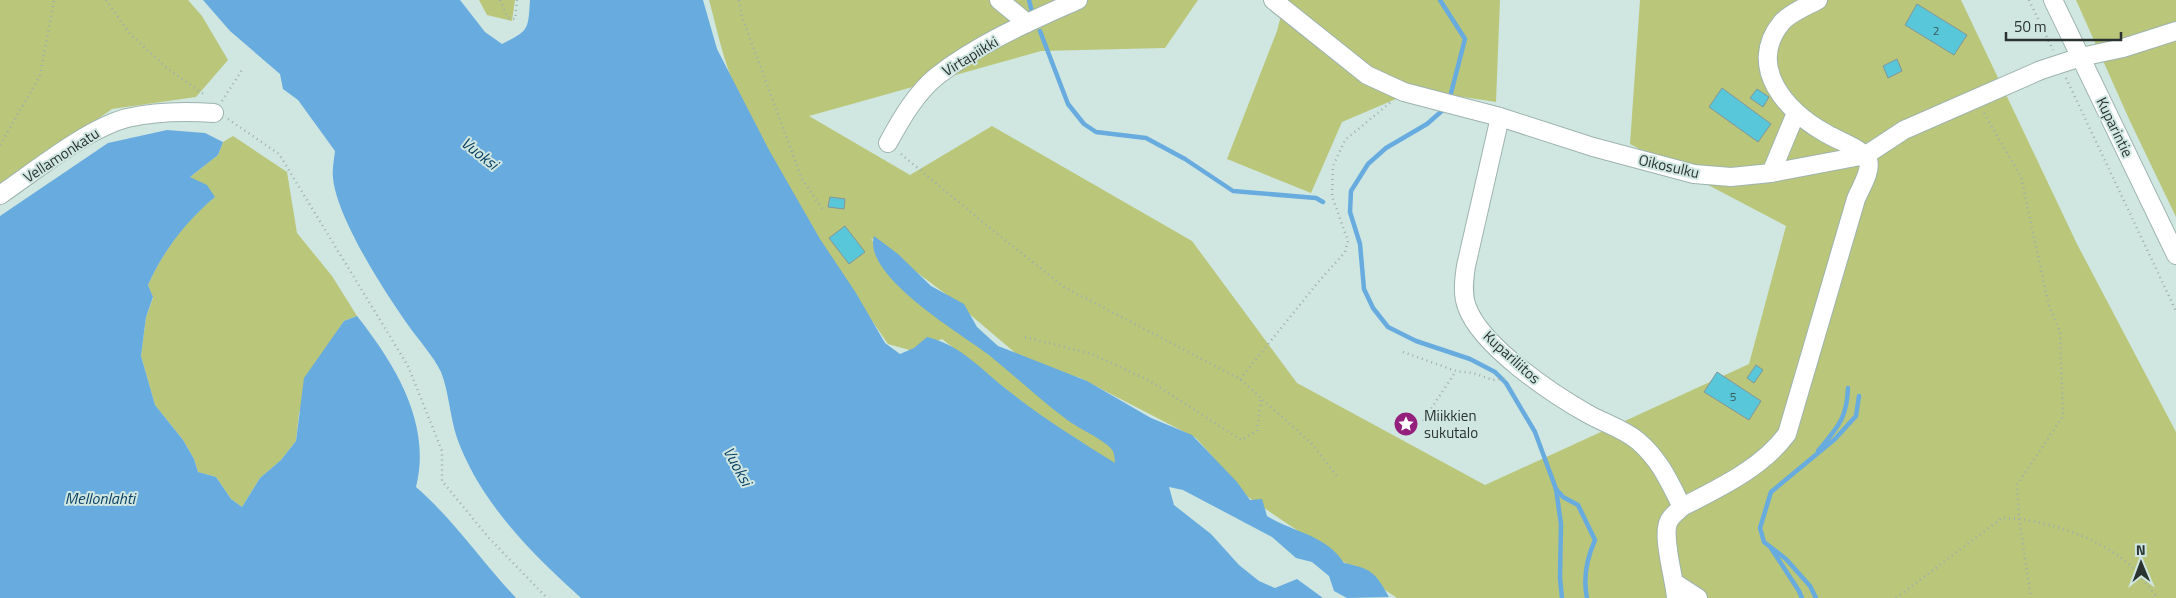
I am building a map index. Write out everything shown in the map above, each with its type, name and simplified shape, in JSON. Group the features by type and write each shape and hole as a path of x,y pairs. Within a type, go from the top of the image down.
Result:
{"street":[{"path":"999,0 1027,23"},
{"name":"Virtapiikki","path":"888,143 916,99 937,76 971,53 1027,23 1078,0"},
{"name":"Oikosulku","path":"1273,0 1367,75 1404,92 1500,117 1593,146 1694,174 1731,177 1771,173 1866,155 1904,130 2041,70 2081,57 2123,48 2176,31"},
{"path":"1698,598 1676,590 1667,543 1668,522 1682,507 1711,492 1774,451 1786,434 1856,199 1866,177 1870,162 1866,155 1825,134 1796,113 1774,86 1766,58 1772,39 1783,21 1818,0"},
{"name":"Kuparintie","path":"2053,0 2176,255"},
{"name":"Vellamonkatu","path":"0,195 94,132 127,118 191,111 214,113"},
{"path":"1771,173 1796,113"},
{"name":"Kupariliitos","path":"1500,117 1466,266 1464,281 1467,307 1474,321 1484,334 1537,381 1570,404 1637,441 1663,469 1682,507"}],"path":[{"path":"0,145 40,76 54,0"},
{"path":"106,0 130,34 168,68 207,97 214,113 232,120 279,154 408,366 442,451 442,480 489,538 547,598"},
{"path":"500,0 508,18 515,19 517,0"},
{"path":"738,0 742,17 802,179 822,210"},
{"path":"2029,0 2176,311"},
{"path":"214,113 242,70"},
{"path":"1240,379 1345,252 1348,241 1332,196 1333,166 1345,140 1404,92"},
{"path":"1975,99 2021,177 2049,306 2060,331 2063,416 2017,485 2019,518 2031,598"},
{"path":"888,143 1064,287 1240,379 1312,443 1336,476"},
{"path":"1025,337 1092,354 1150,381 1241,440 1257,431 1261,399"},
{"path":"1403,352 1456,371 1473,373 1493,380 1506,378"},
{"path":"1424,421 1456,371"},
{"path":"1896,598 2002,518 2019,518 2047,525 2095,542 2133,568 2158,598"}],"green space":[{"path":"0,0 188,0 202,16 228,60 196,97 112,109 0,187"},
{"path":"479,0 515,0 512,21 487,15"},
{"path":"709,0 1198,0 1165,48 1041,51 809,116 910,175 992,126 1192,241 1297,383 1485,485 1749,364 1786,226 1630,144 1640,0 1961,0 2077,244 2176,432 2176,598 1397,598 1248,497 1196,438 1078,377 1058,375 1027,363 947,295 871,238 883,260 1132,459 1130,472 1077,445 942,339 913,351 888,344 805,219 767,154 731,77"},
{"path":"1285,0 1500,0 1496,102 1417,90 1342,122 1311,193 1227,159 1277,31"},
{"path":"2076,0 2176,0 2176,217 2129,119"},
{"path":"233,136 287,172 297,233 332,276 357,316 344,321 327,347 299,413 296,441 281,460 260,478 242,507 231,499 216,477 198,472 194,459 183,440 155,405 141,356 146,317 153,298 148,285 154,272 176,237 194,216 215,197 190,177 218,155 223,142"}],"water":[{"name":"Vuoksi","path":"203,0 460,0 485,32 502,44 517,36 525,28 529,18 530,0 703,0 717,49 769,150 820,239 856,293 885,343 900,354 914,348 927,337 951,346 1035,411 1115,463 1113,451 1098,438 1066,419 1046,404 989,355 938,319 898,286 883,269 874,252 874,236 898,254 931,286 964,304 977,327 998,346 1087,381 1151,418 1192,435 1237,482 1250,500 1262,499 1267,516 1328,546 1344,563 1361,567 1372,573 1389,597 1347,598 1334,591 1329,576 1312,562 1296,558 1272,537 1183,490 1169,487 1174,505 1211,534 1239,565 1259,581 1275,588 1297,579 1323,598 581,598 544,563 509,525 479,484 457,438 446,388 438,366 398,311 375,274 343,213 336,194 333,178 335,151 298,100 283,89 280,74 230,31"},
{"name":"Mellonlahti","path":"167,130 205,133 223,142 218,155 190,177 207,185 215,197 185,226 168,248 148,285 153,297 146,317 141,356 155,405 183,440 194,459 198,472 216,477 231,499 242,507 260,478 281,460 296,441 304,378 344,321 357,316 384,354 407,396 419,440 420,464 416,487 443,513 516,598 0,598 0,216 108,143"}],"building":[{"path":"1917,4 1967,35 1954,55 1905,25"},
{"path":"1897,59 1902,71 1888,78 1883,66"},
{"path":"1722,88 1771,124 1758,142 1709,107"},
{"path":"1757,89 1769,97 1763,107 1750,98"},
{"path":"830,197 845,199 844,209 828,207"},
{"path":"845,226 865,252 849,264 829,238"},
{"path":"1756,365 1763,370 1754,383 1747,378"},
{"path":"1717,372 1761,401 1749,420 1704,392"}],"waterway":[{"path":"1029,0 1032,12"},
{"path":"1440,0 1465,39 1450,97"},
{"path":"1040,31 1068,104 1084,124 1096,132 1146,138 1185,159 1233,191 1316,198 1323,202"},
{"path":"1443,110 1427,124 1386,148 1368,164 1351,191 1350,212 1360,244 1364,289 1373,308 1388,327 1416,341 1470,359 1495,372 1506,383 1535,432 1556,489 1561,524 1560,578 1562,598"},
{"path":"1818,451 1840,422 1846,408 1848,388"},
{"path":"1816,598 1810,586 1786,559 1764,542 1760,528 1771,492 1835,439 1856,416 1859,396"},
{"path":"1556,489 1563,497 1578,505 1595,540 1586,569 1587,598"},
{"path":"1771,548 1802,598"}],"place":[{"name":"Miikkien sukutalo","path":"1406,424"}]}
